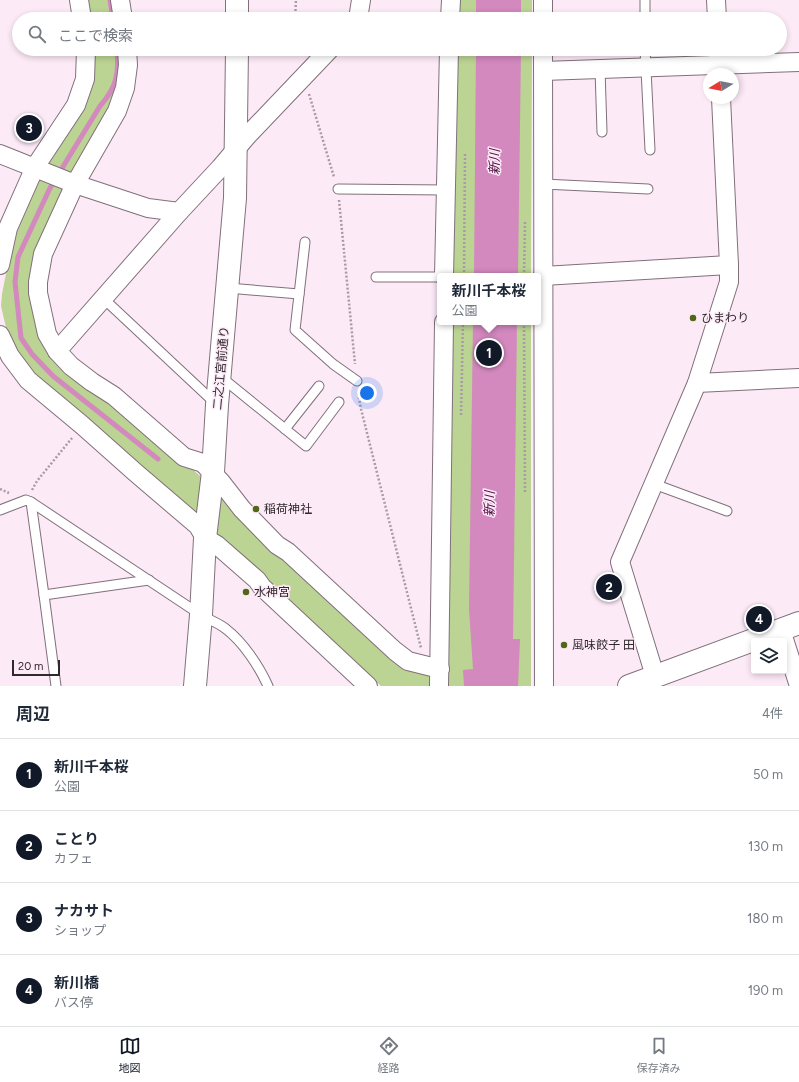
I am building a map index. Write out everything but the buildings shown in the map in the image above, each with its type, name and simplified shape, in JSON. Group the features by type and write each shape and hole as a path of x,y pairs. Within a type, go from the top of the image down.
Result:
{"street":[{"path":"79,0 81,12"},
{"path":"120,0 122,12"},
{"path":"237,0 237,12"},
{"path":"359,12 361,0"},
{"path":"450,12 451,0"},
{"path":"543,0 543,12"},
{"path":"716,0 717,12"},
{"path":"0,265 8,228 76,105 85,79 86,56"},
{"path":"127,56 128,65 125,88 117,111 70,182 43,254 38,282 38,293 42,317 47,334 57,351 71,366 114,396 184,457 203,463 213,472 242,510 277,545 288,552 395,651 408,661 440,677 444,325"},
{"name":"二之江宮前通り","path":"194,686 201,615 205,538 213,472 217,405 235,198 237,56"},
{"path":"57,351 179,212 220,168 236,148 323,56"},
{"path":"444,273 449,56"},
{"path":"543,56 544,686"},
{"path":"543,71 645,68 719,63 799,62"},
{"path":"655,676 620,562 697,383 728,282 729,265 721,104"},
{"path":"0,154 70,182 148,208 179,212"},
{"path":"543,276 729,265"},
{"path":"0,335 10,356 28,380 198,526 205,538 218,546 257,580 262,587 368,686"},
{"path":"697,383 799,378"},
{"path":"629,686 790,627 799,686"}],"lane":[{"path":"645,0 645,12"},
{"path":"645,56 650,150"},
{"path":"600,69 602,132"},
{"path":"543,184 648,189"},
{"path":"338,189 446,190"},
{"path":"305,242 295,330 333,364 357,382"},
{"path":"376,277 437,277"},
{"path":"228,288 299,294"},
{"path":"104,299 217,405"},
{"path":"220,376 306,446 339,402"},
{"path":"285,429 319,386"},
{"path":"654,484 727,511"},
{"path":"0,510 28,501"},
{"path":"28,501 201,615 225,628 238,640 262,673 268,686"},
{"path":"28,501 44,596 56,686"},
{"path":"44,596 149,580"}],"path":[{"path":"295,12 296,0"},
{"path":"300,56 304,76 338,189 361,409 422,652 440,677"},
{"path":"464,273 465,153"},
{"path":"28,501 37,481 82,425"}],"green space":[{"path":"87,0 117,0 119,12 89,12"},
{"path":"455,0 532,0 532,12 455,12"},
{"path":"91,56 123,56 120,90 39,247 47,343 431,673 430,686 381,686 266,582 265,578 220,536 34,375 16,353 7,332 1,306 14,233"},
{"path":"454,56 532,56 531,273 449,273"},
{"path":"448,325 531,325 531,686 442,686"}],"water":[{"path":"476,0 521,0 521,12 476,12"},
{"name":"新川","path":"476,56 521,56 518,273 474,273"},
{"name":"新川","path":"473,325 517,325 513,639 520,639 518,686 464,686 463,670 473,669 469,609"}],"waterway":[{"path":"110,0 112,12"},
{"path":"117,56 116,80 110,93 100,106 50,188 18,257 15,282 21,338 32,354 53,376 158,459"}],"place":[{"name":"ナカサト","path":"29,128"},
{"name":"ひまわり","path":"693,318"},
{"name":"新川千本桜","path":"489,353"},
{"name":"稲荷神社","path":"256,509"},
{"name":"ことり","path":"609,587"},
{"name":"水神宮","path":"246,592"},
{"name":"新川橋","path":"759,619"},
{"name":"風味餃子 田","path":"564,645"}]}
